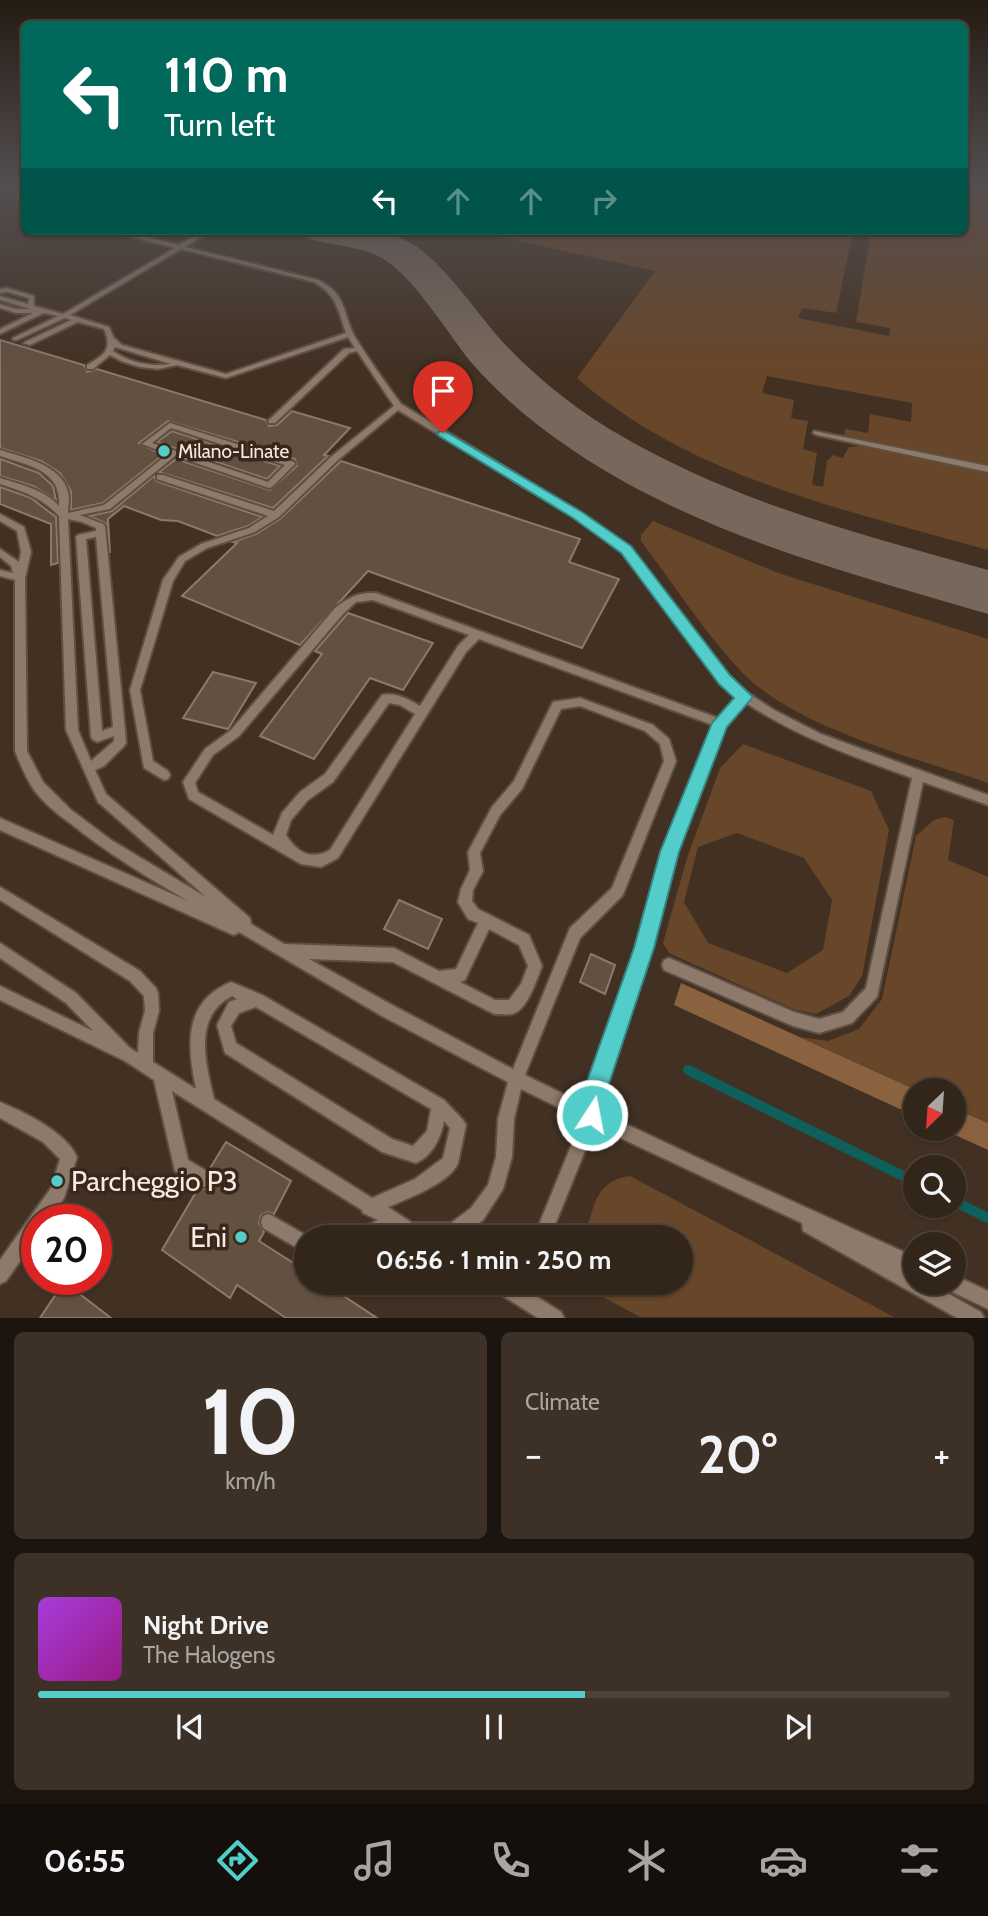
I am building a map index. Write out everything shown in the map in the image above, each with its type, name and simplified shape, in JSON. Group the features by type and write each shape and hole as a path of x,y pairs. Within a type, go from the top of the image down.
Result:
{"lane":[{"path":"171,245 316,281 329,288 337,298 350,334 398,406 578,515 626,549 724,680 745,697 812,737 988,800"},
{"path":"15,339 64,316 161,256 185,245"},
{"path":"0,292 7,290 32,297 31,307"},
{"path":"0,298 107,328 113,340 125,349 218,376 233,375 350,334"},
{"path":"0,306 16,311 44,310"},
{"path":"3,334 44,310"},
{"path":"3,334 53,313"},
{"path":"27,343 76,320"},
{"path":"90,367 110,352 113,340"},
{"path":"272,421 346,351 359,349"},
{"path":"110,352 116,357 155,368 176,364"},
{"path":"164,775 148,764 135,690 168,580 182,559 204,545 252,530 276,515 316,475 398,406"},
{"path":"170,425 291,464 269,485 174,453 146,444 170,425"},
{"path":"817,433 988,469"},
{"path":"0,453 42,469 56,478 64,492 72,730 102,798 268,943"},
{"path":"63,515 107,507 159,472 174,453"},
{"path":"159,472 276,515"},
{"path":"0,481 37,494 51,502 63,515 84,519 100,526 120,743 100,762 88,768"},
{"path":"0,517 21,529 26,552 20,578 19,725 21,751 30,775 46,796 79,823 268,943"},
{"path":"100,533 80,537 97,737 119,730"},
{"path":"0,552 15,564 20,578"},
{"path":"0,573 20,578"},
{"path":"477,634 462,649 334,854 321,861 305,860 194,795 189,782 209,752 235,733 339,611 353,599 373,596 477,634 720,723"},
{"path":"547,1225 592,1115 598,1084 644,948 669,852 720,723 745,697"},
{"path":"290,852 279,836 286,817 304,796 329,778 386,698 403,701 422,713"},
{"path":"283,951 394,955 494,1007 512,1007 526,989 535,966 524,940 474,914 465,902 467,889 477,871 474,852 496,811 518,785 557,705 580,702 649,728 665,742 670,761 617,892 575,933 516,1079 506,1119 504,1157 495,1189 477,1213 462,1225"},
{"path":"669,965 793,1019 819,1026 847,1018 872,992 919,775"},
{"path":"0,824 268,943 516,1079 747,1190 903,1261"},
{"path":"0,892 135,976 150,993 152,1011 146,1033 145,1066"},
{"path":"439,978 460,975 486,920"},
{"path":"0,950 71,999 130,1056"},
{"path":"207,1105 197,1047 201,1020 213,999 231,989 257,1000 439,1105 458,1125 450,1163 421,1185 369,1207"},
{"path":"0,993 130,1056 401,1225"},
{"path":"257,1000 234,1007 224,1025 230,1048 388,1146 416,1155 434,1135 439,1105"},
{"path":"161,1076 181,1165 204,1179"},
{"path":"0,1110 49,1136 69,1157 58,1192 50,1204"},
{"path":"747,1190 975,1318"},
{"path":"386,1225 394,1221"},
{"path":"269,1222 294,1238"},
{"path":"0,1275 21,1245"},
{"path":"966,1290 988,1300"},
{"path":"530,1295 555,1318"}],"shaded area":[{"path":"534,245 850,245 836,313 802,308 798,318 889,336 890,328 856,322 869,245 988,245 988,466 844,437 845,429 868,433 870,414 911,422 912,403 767,376 762,393 794,400 791,418 808,421 803,449 817,453 812,485 823,487 827,461 833,455 843,458 849,447 864,446 988,472 988,550 771,486 668,441 621,412 577,378 655,271"},
{"path":"653,521 778,573 988,639 988,783 855,738 789,707 761,689 712,638 641,541 641,535"},
{"path":"743,744 871,791 889,830 862,976 849,996 816,1014 793,1009 669,953 663,943 687,858 720,768","holes":["737,833 804,858 832,900 823,950 787,973 708,943 684,902 698,847"]},
{"path":"945,817 954,820 948,860 988,877 988,1123 966,1113 966,1078 903,1078 903,1084 800,1037 828,1041 859,1029 882,999 916,836 934,820"},
{"path":"681,983 903,1084 903,1110 674,1005"},
{"path":"966,1113 988,1123 988,1150 966,1140"},
{"path":"630,1176 894,1317 640,1317 601,1295 693,1295 693,1225 588,1225 598,1197 609,1183"}],"building":[{"name":"Milano-Linate","path":"0,340 84,365 87,372 97,369 266,420 269,426 277,425 292,411 350,428 324,455 328,456 273,508 159,472 176,459 270,490 297,466 295,459 168,421 139,443 163,455 103,503 71,510 71,491 60,473 41,461 0,448"},
{"path":"172,431 280,466 267,479 157,442"},
{"path":"0,459 39,473 53,486 56,500 33,486 0,476"},
{"path":"341,461 580,539 569,562 619,579 582,648 368,571 300,645 182,596 237,543 233,542 256,534 280,519"},
{"path":"154,476 156,481 262,517 248,526 217,536 178,521 161,520 124,506 108,519 110,553 107,524 89,516 112,511"},
{"path":"0,487 31,498 56,517 58,563 51,565 51,524 0,504"},
{"path":"348,613 433,643 403,690 370,678 314,759 260,736 322,654 315,651"},
{"path":"213,672 256,683 228,729 183,718"},
{"path":"399,900 442,919 428,949 384,929"},
{"path":"591,954 615,965 605,994 580,982"},
{"path":"226,1142 291,1181 274,1214 268,1212 261,1215 259,1223 264,1232 259,1241 294,1263 294,1295 342,1295 377,1318 286,1318 237,1285 230,1298 162,1250 199,1187 205,1189 212,1186 214,1178 209,1170"},
{"path":"55,1295 81,1295 111,1318 40,1318"}],"waterway":[{"path":"688,1070 903,1176"},
{"path":"966,1207 988,1218"}],"taxiway":[{"path":"382,245 402,254 419,270 494,359 527,392 608,450 652,475 745,517 841,549 988,592"}],"place":[{"name":"Milano-Linate","path":"164,451"},
{"name":"Parcheggio P3","path":"57,1181"},
{"name":"Eni","path":"241,1237"}],"route":[{"path":"443,433 578,515 626,549 724,680 745,697 720,723 669,852 644,948 598,1084 592,1115"}]}
